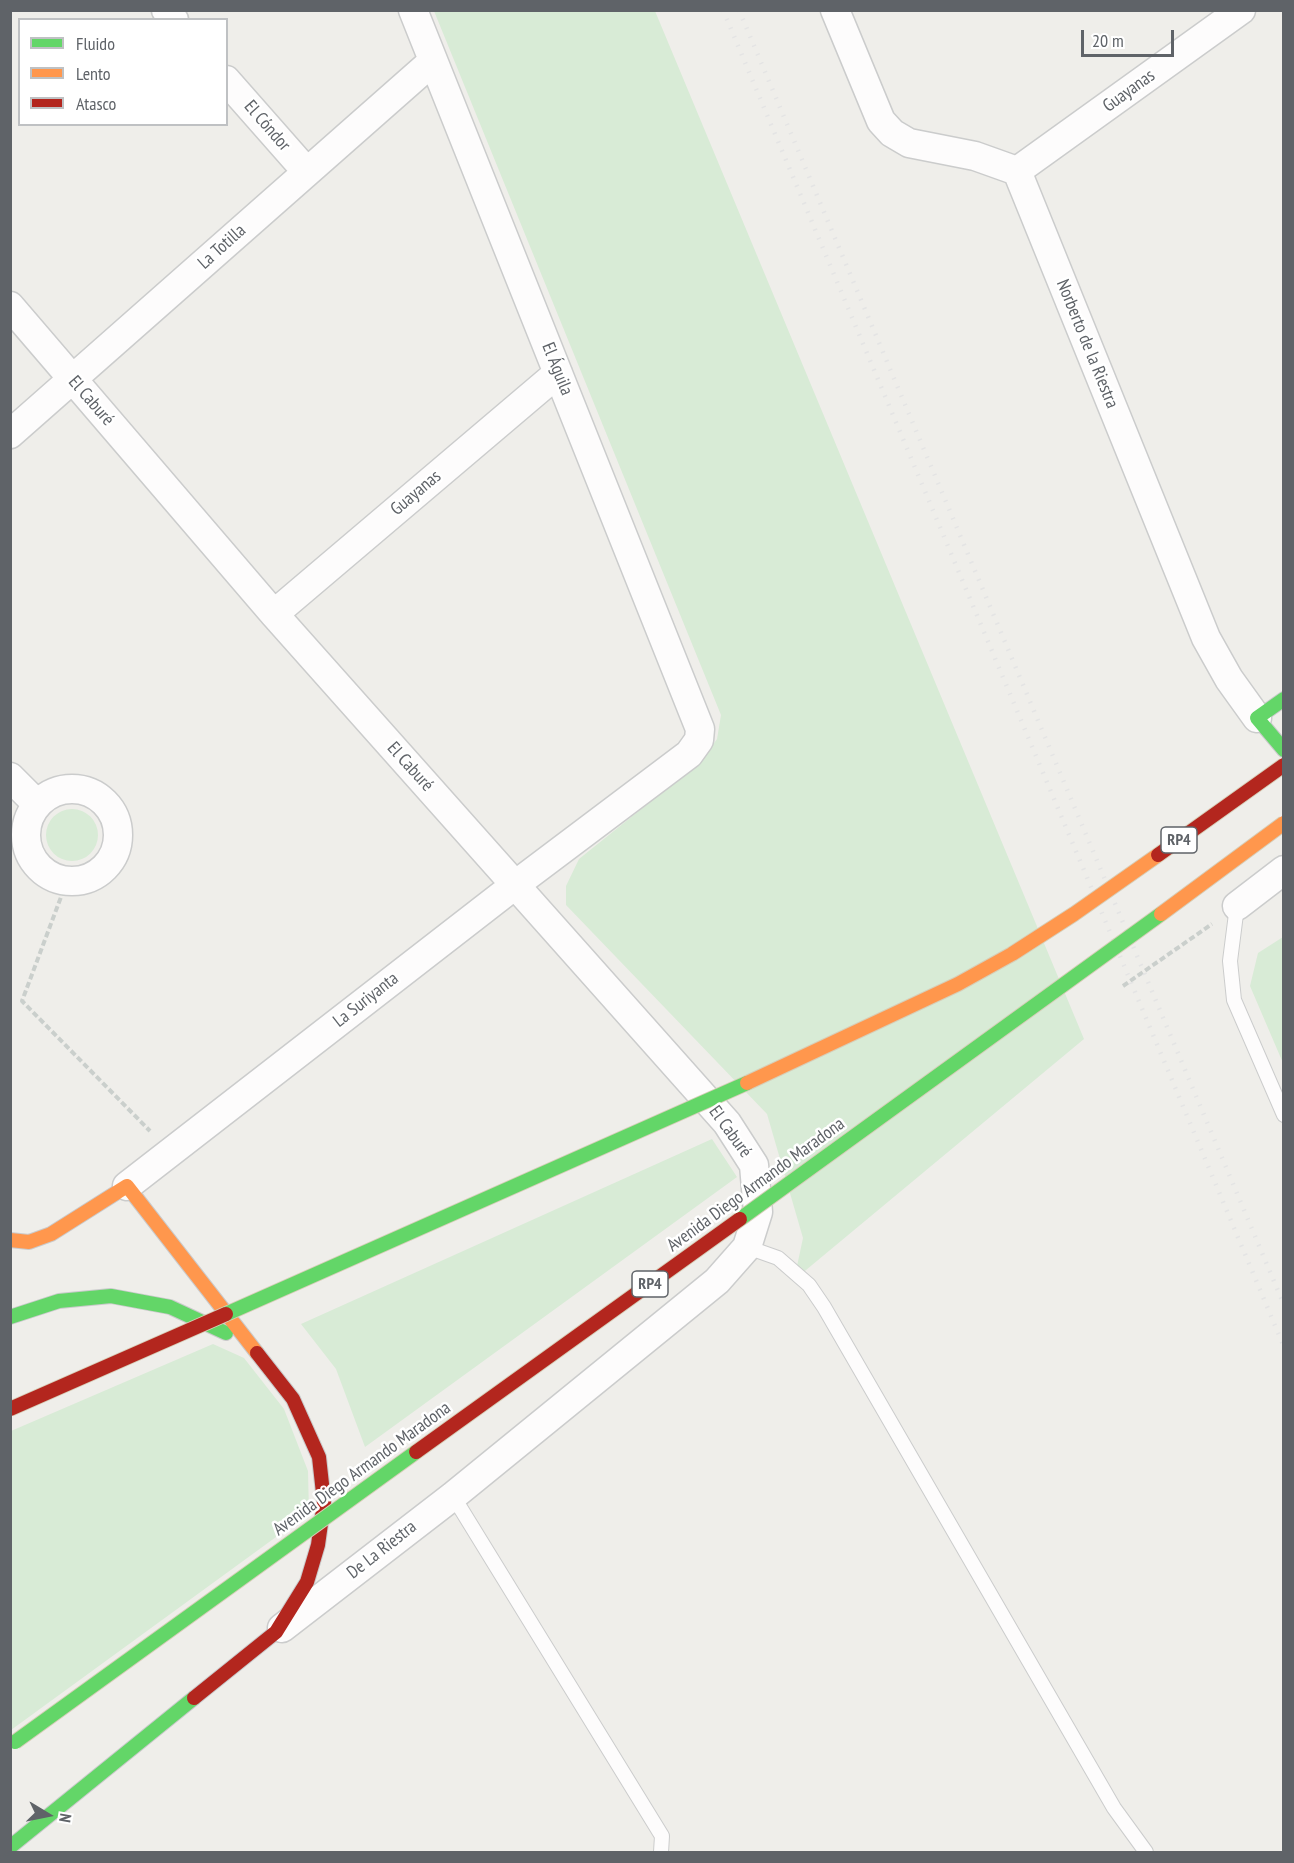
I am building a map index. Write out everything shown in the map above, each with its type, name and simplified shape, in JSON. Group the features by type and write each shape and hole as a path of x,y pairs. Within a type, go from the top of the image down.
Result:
{"main road":[{"path":"1257,718 1284,699"},
{"name":"Norberto de la Riestra","path":"1257,718 1284,750"},
{"name":"RP4","path":"10,1409 683,1112 958,984 1012,954 1074,914 1284,765"},
{"name":"Avenida Diego Armando Maradona","path":"15,1742 1098,961 1284,823"},
{"path":"127,1186 255,1347 297,1408 319,1456 324,1502 318,1545 307,1582 276,1632"},
{"name":"La Suriyanta","path":"10,1240 29,1242 51,1234 127,1186"},
{"path":"10,1317 59,1300 111,1296 170,1307 255,1347"},
{"name":"De La Riestra","path":"10,1846 276,1632"}],"street":[{"name":"El Águila","path":"413,10 700,729"},
{"path":"835,10 881,121 892,133 909,143 975,156 1017,171"},
{"name":"Guayanas","path":"1017,171 1241,10"},
{"name":"La Totilla","path":"10,434 434,61"},
{"name":"El Cóndor","path":"228,82 307,172"},
{"name":"Norberto de la Riestra","path":"1017,171 1206,638 1229,679 1257,718"},
{"name":"El Caburé","path":"10,306 274,614 740,1142 754,1165 758,1212 747,1247"},
{"name":"Guayanas","path":"274,614 558,373"},
{"name":"La Suriyanta","path":"127,1186 515,885 689,754 699,740 700,729"},
{"path":"10,777 37,804"},
{"path":"80,788 95,794 107,804 115,818 117,841 109,863 97,874 83,880 67,881 53,877 41,869 32,858 26,830 37,804 57,791 80,788"},
{"path":"1237,906 1284,870"},
{"name":"De La Riestra","path":"276,1632 453,1496 709,1288 747,1247"}],"lane":[{"path":"1237,906 1230,961 1234,1000 1284,1115"},
{"path":"747,1247 778,1258 809,1285 824,1307 1114,1808 1146,1852"},
{"path":"453,1496 662,1836 661,1852"}],"path":[{"path":"67,881 22,1001 170,1152"}],"green space":[{"path":"434,11 655,11 1084,1039 794,1280 803,1238 767,1114 566,905 566,886 579,859 701,761 717,739 721,715"},
{"path":"72,809 86,813 94,821 98,835 94,849 86,857 72,861 58,857 50,849 46,835 50,821 58,813"},
{"path":"1283,937 1283,1063 1250,986 1258,953"},
{"path":"712,1139 737,1177 365,1447 336,1369 301,1324"},
{"path":"213,1344 244,1358 284,1409 308,1471 309,1513 11,1730 11,1431"}],"railway":[{"path":"723,10 1284,1347"},
{"path":"739,10 1284,1305"}],"traffic: fast":[{"path":"1284,699 1257,718 1284,750"},
{"path":"740,1219 1161,914"},
{"path":"226,1314 747,1083"},
{"path":"10,1317 59,1301 111,1296 170,1307 226,1333"},
{"path":"15,1742 416,1452"},
{"path":"10,1847 194,1698"}],"traffic: slow":[{"path":"1161,914 1284,823"},
{"path":"747,1083 958,984 1012,954 1158,855"},
{"path":"10,1240 29,1242 51,1234 127,1186 257,1353"}],"traffic: jam":[{"path":"1158,855 1284,765"},
{"path":"416,1452 740,1219"},
{"path":"10,1409 226,1314"},
{"path":"194,1698 276,1632 307,1582 318,1545 324,1502 319,1457 293,1399 257,1353"}]}
